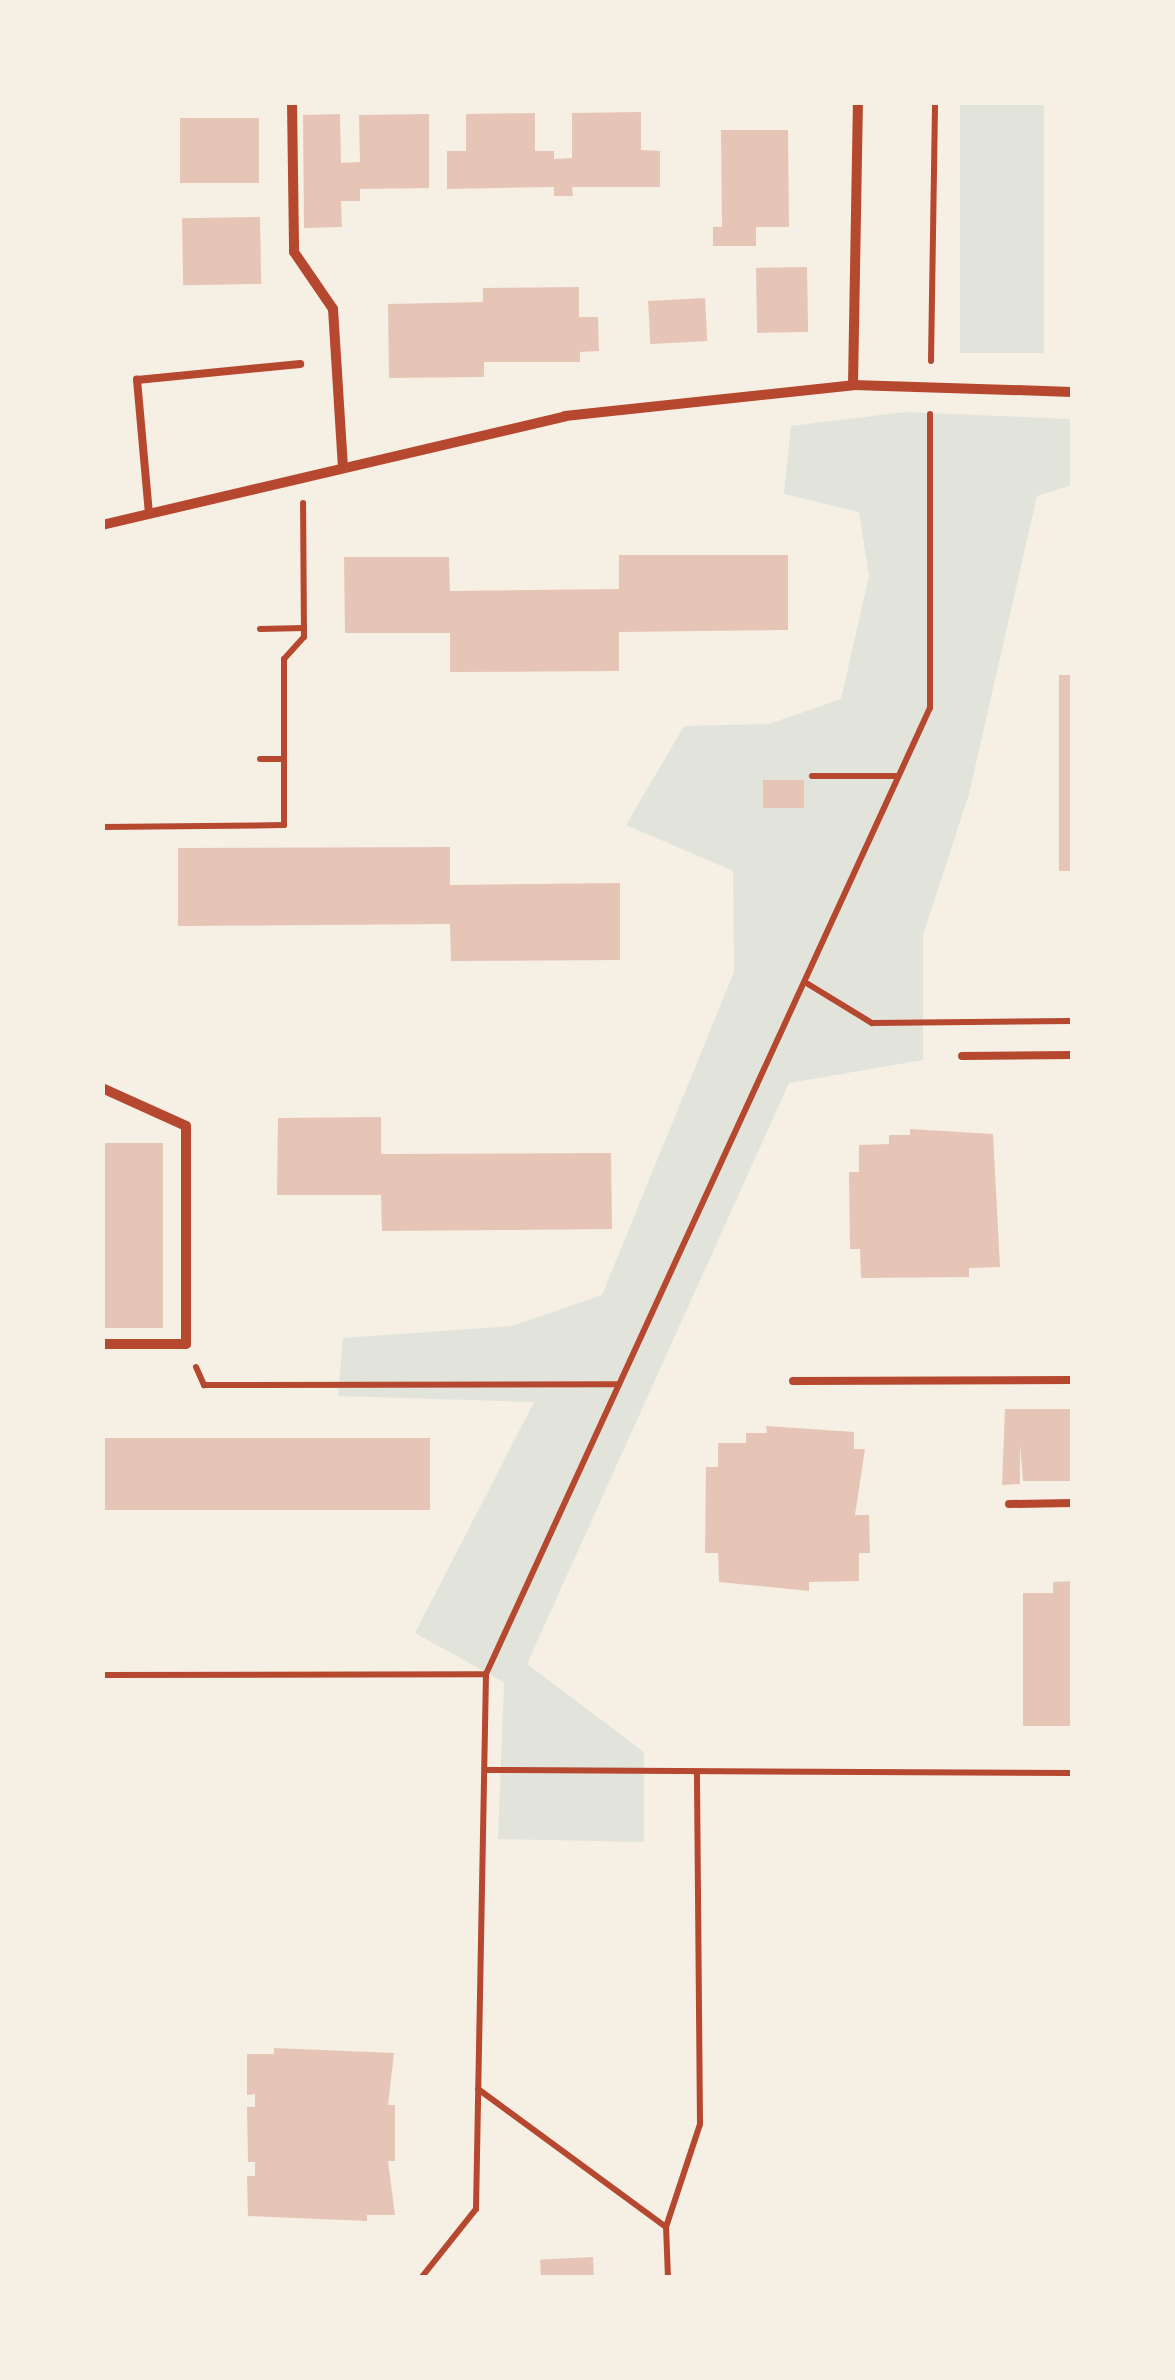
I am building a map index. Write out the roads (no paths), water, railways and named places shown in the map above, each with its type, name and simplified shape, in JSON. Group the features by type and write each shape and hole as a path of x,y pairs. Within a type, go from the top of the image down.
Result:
{"street":[{"path":"292,102 294,252 332,309 344,467"},
{"path":"853,384 858,102"},
{"path":"102,526 565,416 853,384 1072,392"},
{"path":"102,1088 186,1126 186,1344 102,1344"}],"lane":[{"path":"150,514 137,380 300,364"},
{"path":"962,1056 1072,1055"},
{"path":"793,1381 1072,1380"},
{"path":"1009,1504 1072,1504"}]}
